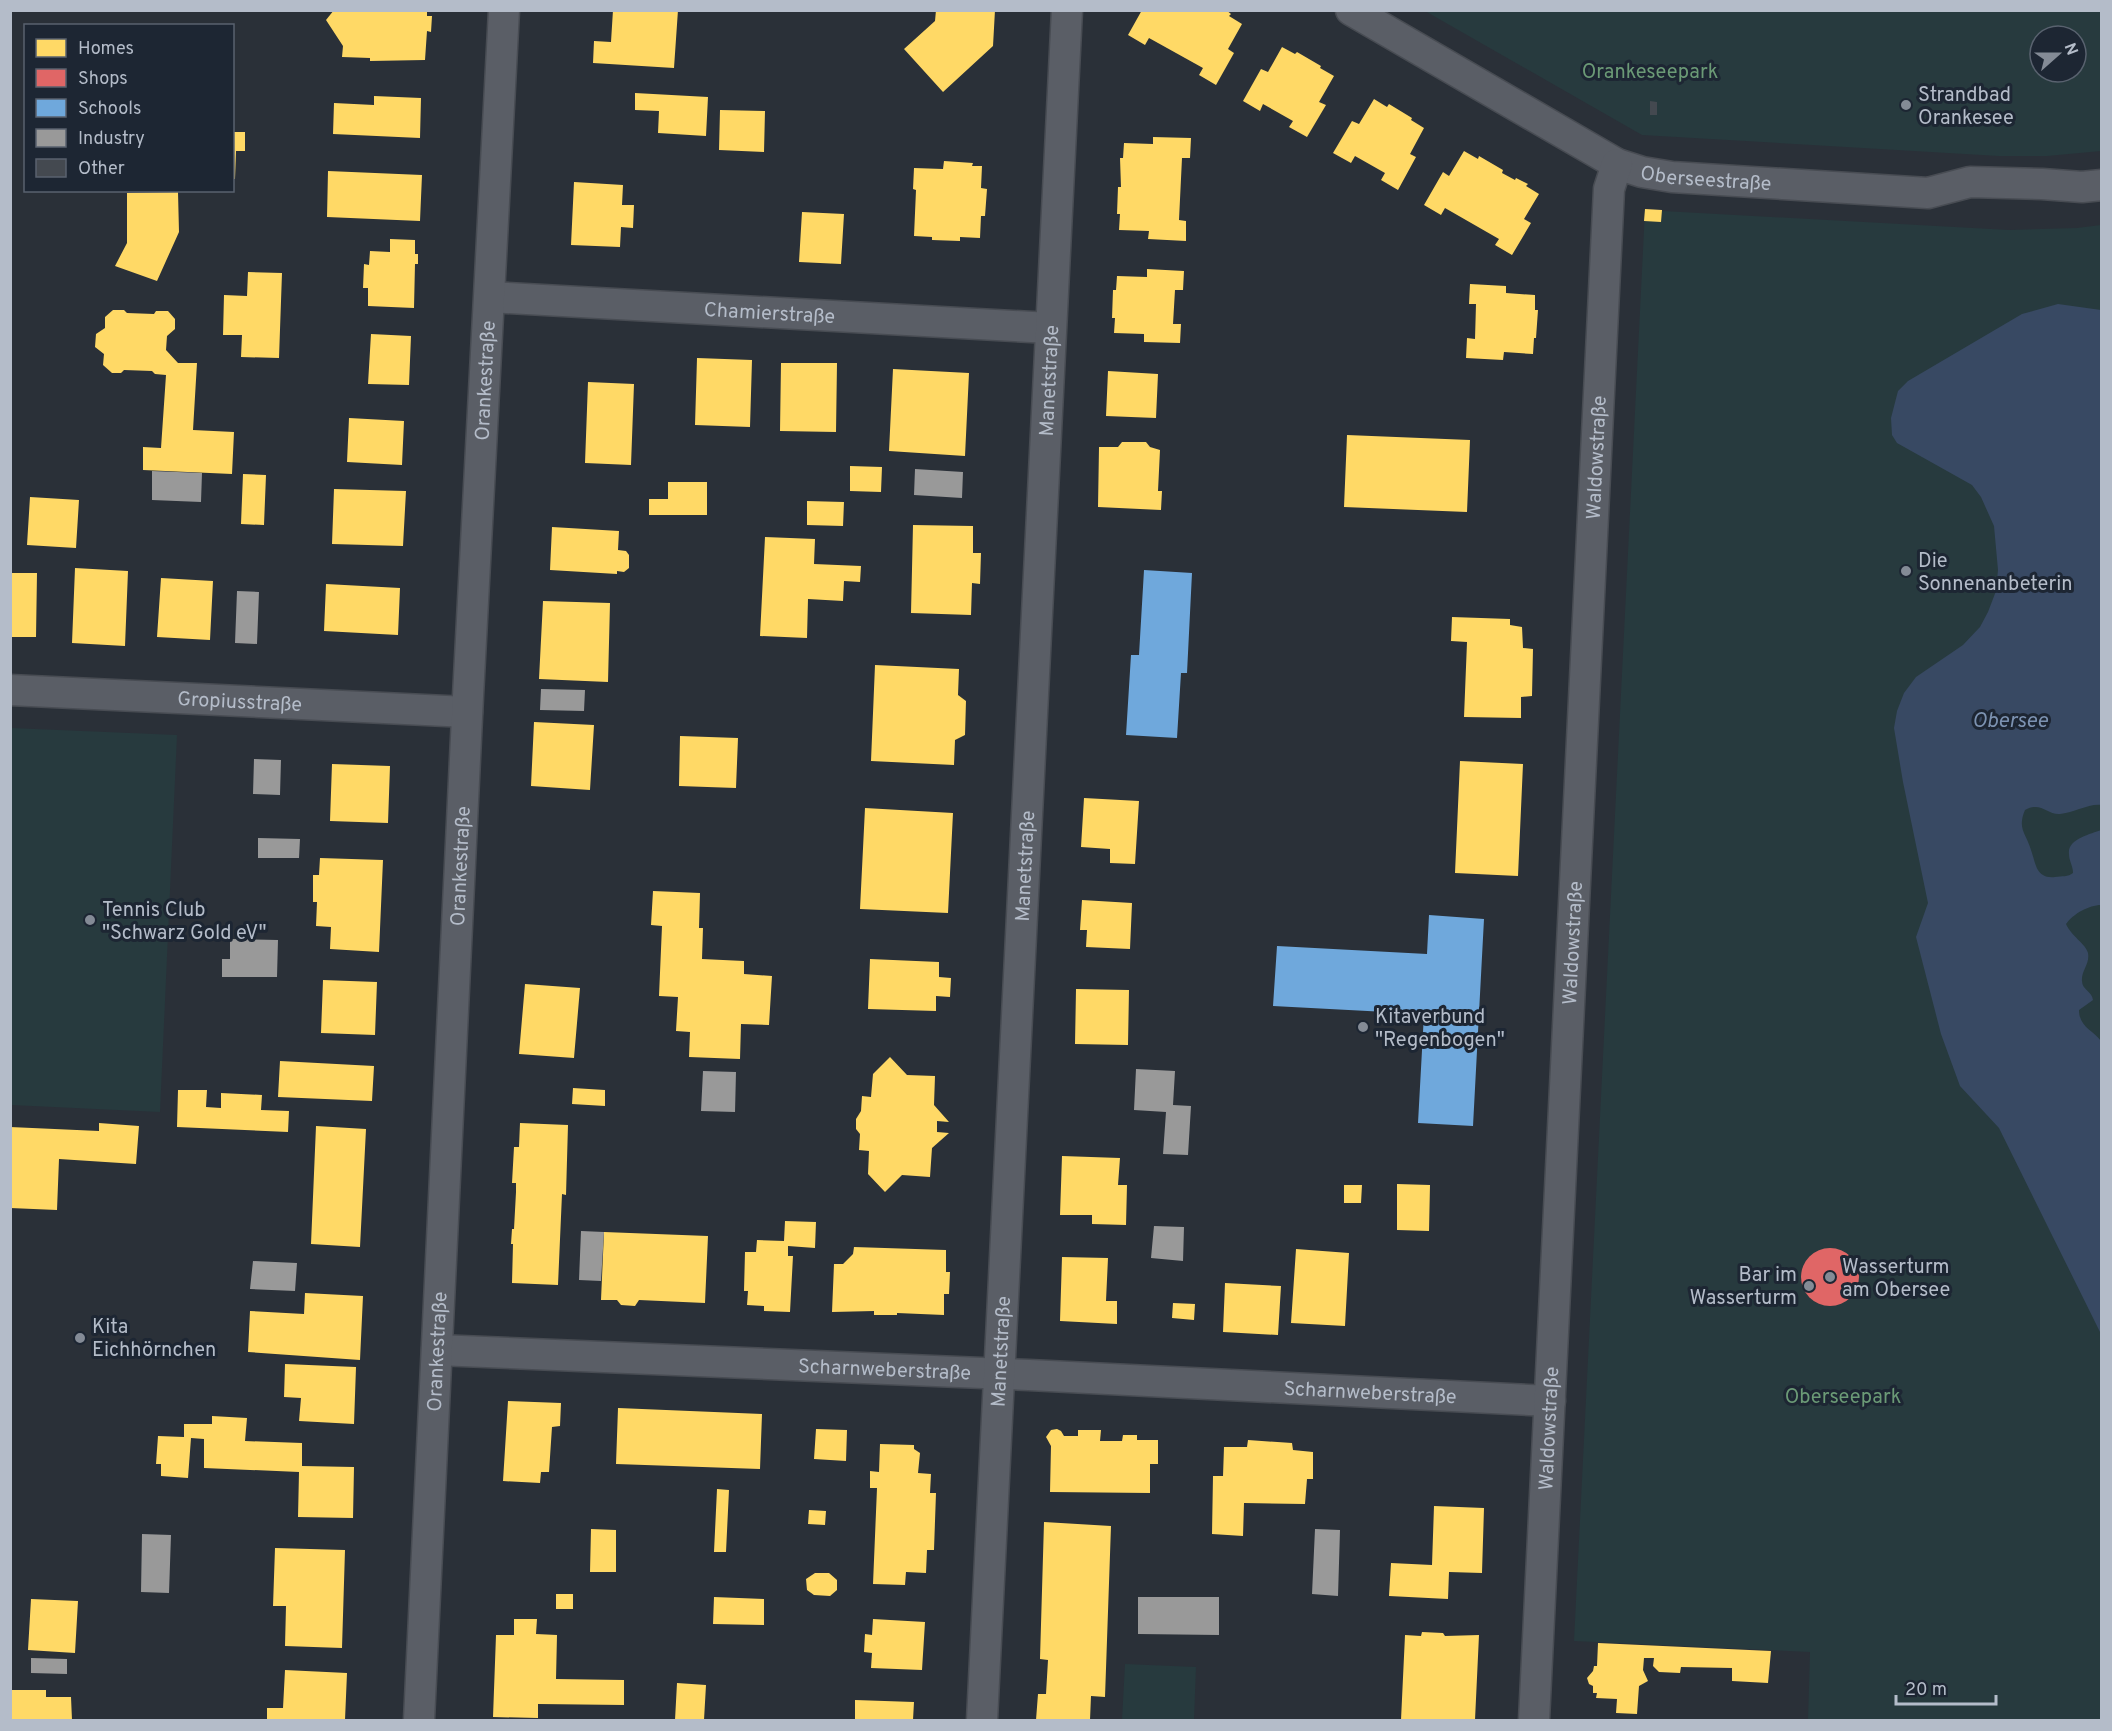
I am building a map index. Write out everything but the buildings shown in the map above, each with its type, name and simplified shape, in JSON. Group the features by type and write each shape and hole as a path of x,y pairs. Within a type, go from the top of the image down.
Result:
{"street":[{"name":"Orankestraße","path":"420,1720 467,712 504,10"},
{"name":"Manetstraße","path":"982,1720 1067,10"},
{"name":"Oberseestraße","path":"1351,10 1617,164 1642,172 1672,177 1928,193 1970,182 2082,187 2102,185"},
{"name":"Waldowstraße","path":"1534,1720 1609,189 1617,164"},
{"name":"Chamierstraße","path":"490,297 1050,328"},
{"name":"Gropiusstraße","path":"10,690 467,712"},
{"name":"Scharnweberstraße","path":"437,1350 1550,1401"}],"green space":[{"name":"Strandbad Orankesee","path":"1425,11 2101,11 2101,151 2047,156 1999,156 1642,135"},
{"name":"Oberseepark","path":"1645,210 2009,230 2101,225 2101,1720 1808,1720 1810,1652 1574,1641"},
{"name":"Tennis Club \"Schwarz Gold eV\"","path":"11,728 177,735 160,1112 11,1105"},
{"path":"1125,1664 1196,1667 1194,1720 1122,1720"}],"water":[{"name":"Obersee","path":"2058,304 2101,310 2101,805 2092,805 2060,814 2040,808 2031,808 2025,810 2022,827 2038,870 2044,876 2049,877 2073,873 2069,854 2072,844 2080,838 2101,830 2101,905 2082,911 2066,924 2088,953 2082,981 2093,1000 2079,1010 2081,1020 2101,1041 2101,1334 1999,1128 1960,1086 1941,1034 1916,937 1928,903 1894,728 1904,693 1916,677 1963,645 1980,627 1996,591 1998,570 1994,526 1981,497 1972,485 1897,443 1892,435 1891,418 1898,391 1908,381 2022,314"}],"place":[{"name":"Strandbad Orankesee","path":"1906,105"},
{"name":"Die Sonnenanbeterin","path":"1906,571"},
{"name":"Tennis Club \"Schwarz Gold eV\"","path":"90,920"},
{"name":"Kitaverbund \"Regenbogen\"","path":"1363,1027"},
{"name":"Wasserturm am Obersee","path":"1830,1277"},
{"name":"Bar im Wasserturm","path":"1809,1286"},
{"name":"Kita Eichhörnchen","path":"80,1338"}],"park label":[{"name":"Orankeseepark","path":"1650,71"}]}
